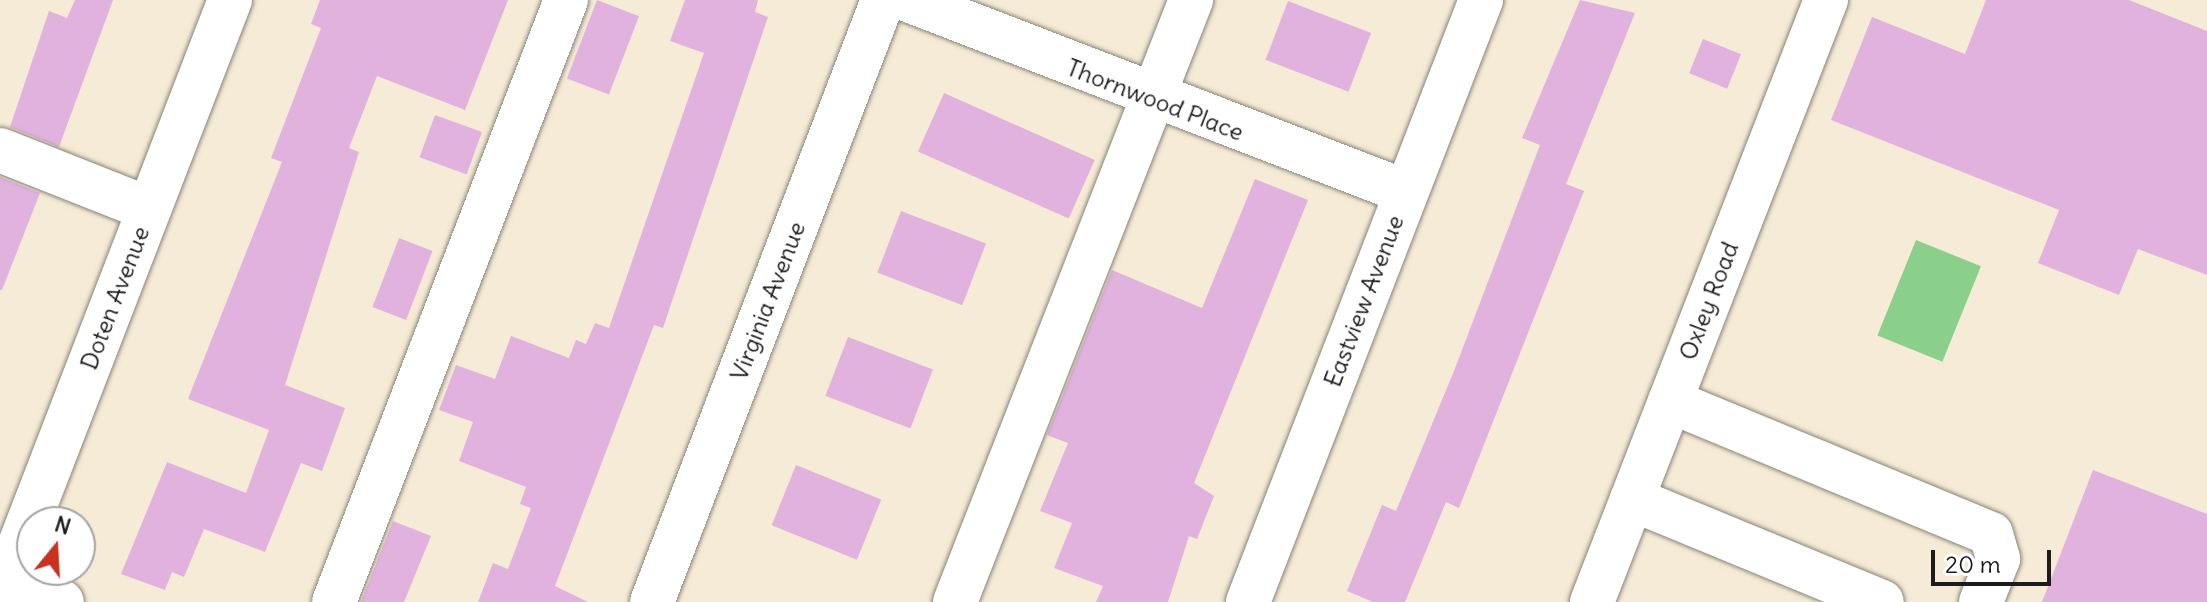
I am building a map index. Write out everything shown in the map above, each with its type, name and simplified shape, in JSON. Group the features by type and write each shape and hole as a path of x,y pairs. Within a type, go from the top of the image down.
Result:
{"street":[{"name":"Doten Avenue","path":"2,584 230,0"},
{"path":"334,602 566,0"},
{"name":"Virginia Avenue","path":"652,602 883,0"},
{"name":"Thornwood Place","path":"908,0 1153,100 1406,192"},
{"path":"955,602 1191,0"},
{"name":"Eastview Avenue","path":"1248,602 1481,0"},
{"name":"Oxley Road","path":"1592,602 1826,0"},
{"path":"0,150 149,209"},
{"path":"1670,401 1991,534 1998,559 1981,602"},
{"path":"1632,499 1882,602"},
{"path":"2,584 62,602"}],"green space":[{"path":"1916,240 1981,266 1942,362 1877,335"}],"building":[{"path":"75,0 113,0 59,147 10,127 49,11 67,18"},
{"path":"320,0 508,0 465,110 377,76 349,148 359,152 285,385 345,408 322,471 301,463 265,552 204,529 184,577 172,572 165,590 121,574 167,462 246,493 269,430 188,399 282,162 271,158 321,28 311,24"},
{"path":"597,0 639,16 609,95 567,78"},
{"path":"685,0 758,0 755,12 768,17 663,328 654,325 555,586 588,602 478,602 493,563 508,569 531,508 520,504 526,487 459,461 473,422 439,410 456,365 495,379 511,336 569,358 576,340 586,344 595,323 609,328 704,53 670,41"},
{"path":"1580,0 1635,13 1566,184 1584,191 1459,508 1446,502 1405,602 1373,602 1347,591 1382,505 1396,511 1454,371 1540,145 1522,138"},
{"path":"1986,0 2129,0 2207,31 2207,275 2138,249 2119,295 2038,263 2059,210 1831,120 1872,17 1965,54"},
{"path":"1288,1 1371,33 1349,92 1265,60"},
{"path":"1703,39 1741,54 1727,89 1689,73"},
{"path":"944,93 1095,160 1069,219 918,151"},
{"path":"435,115 482,132 467,174 420,157"},
{"path":"0,177 40,193 2,290 0,290"},
{"path":"1255,179 1308,200 1194,483 1214,496 1197,539 1189,536 1168,602 1096,602 1103,586 1054,568 1072,523 1040,511 1068,443 1047,435 1112,270 1202,308"},
{"path":"901,211 986,244 962,305 877,273"},
{"path":"399,238 433,251 406,320 372,307"},
{"path":"848,337 933,370 910,428 825,396"},
{"path":"796,465 881,499 857,560 772,525"},
{"path":"2093,470 2207,514 2207,602 2042,602"},
{"path":"393,521 431,536 404,602 361,602"}]}
